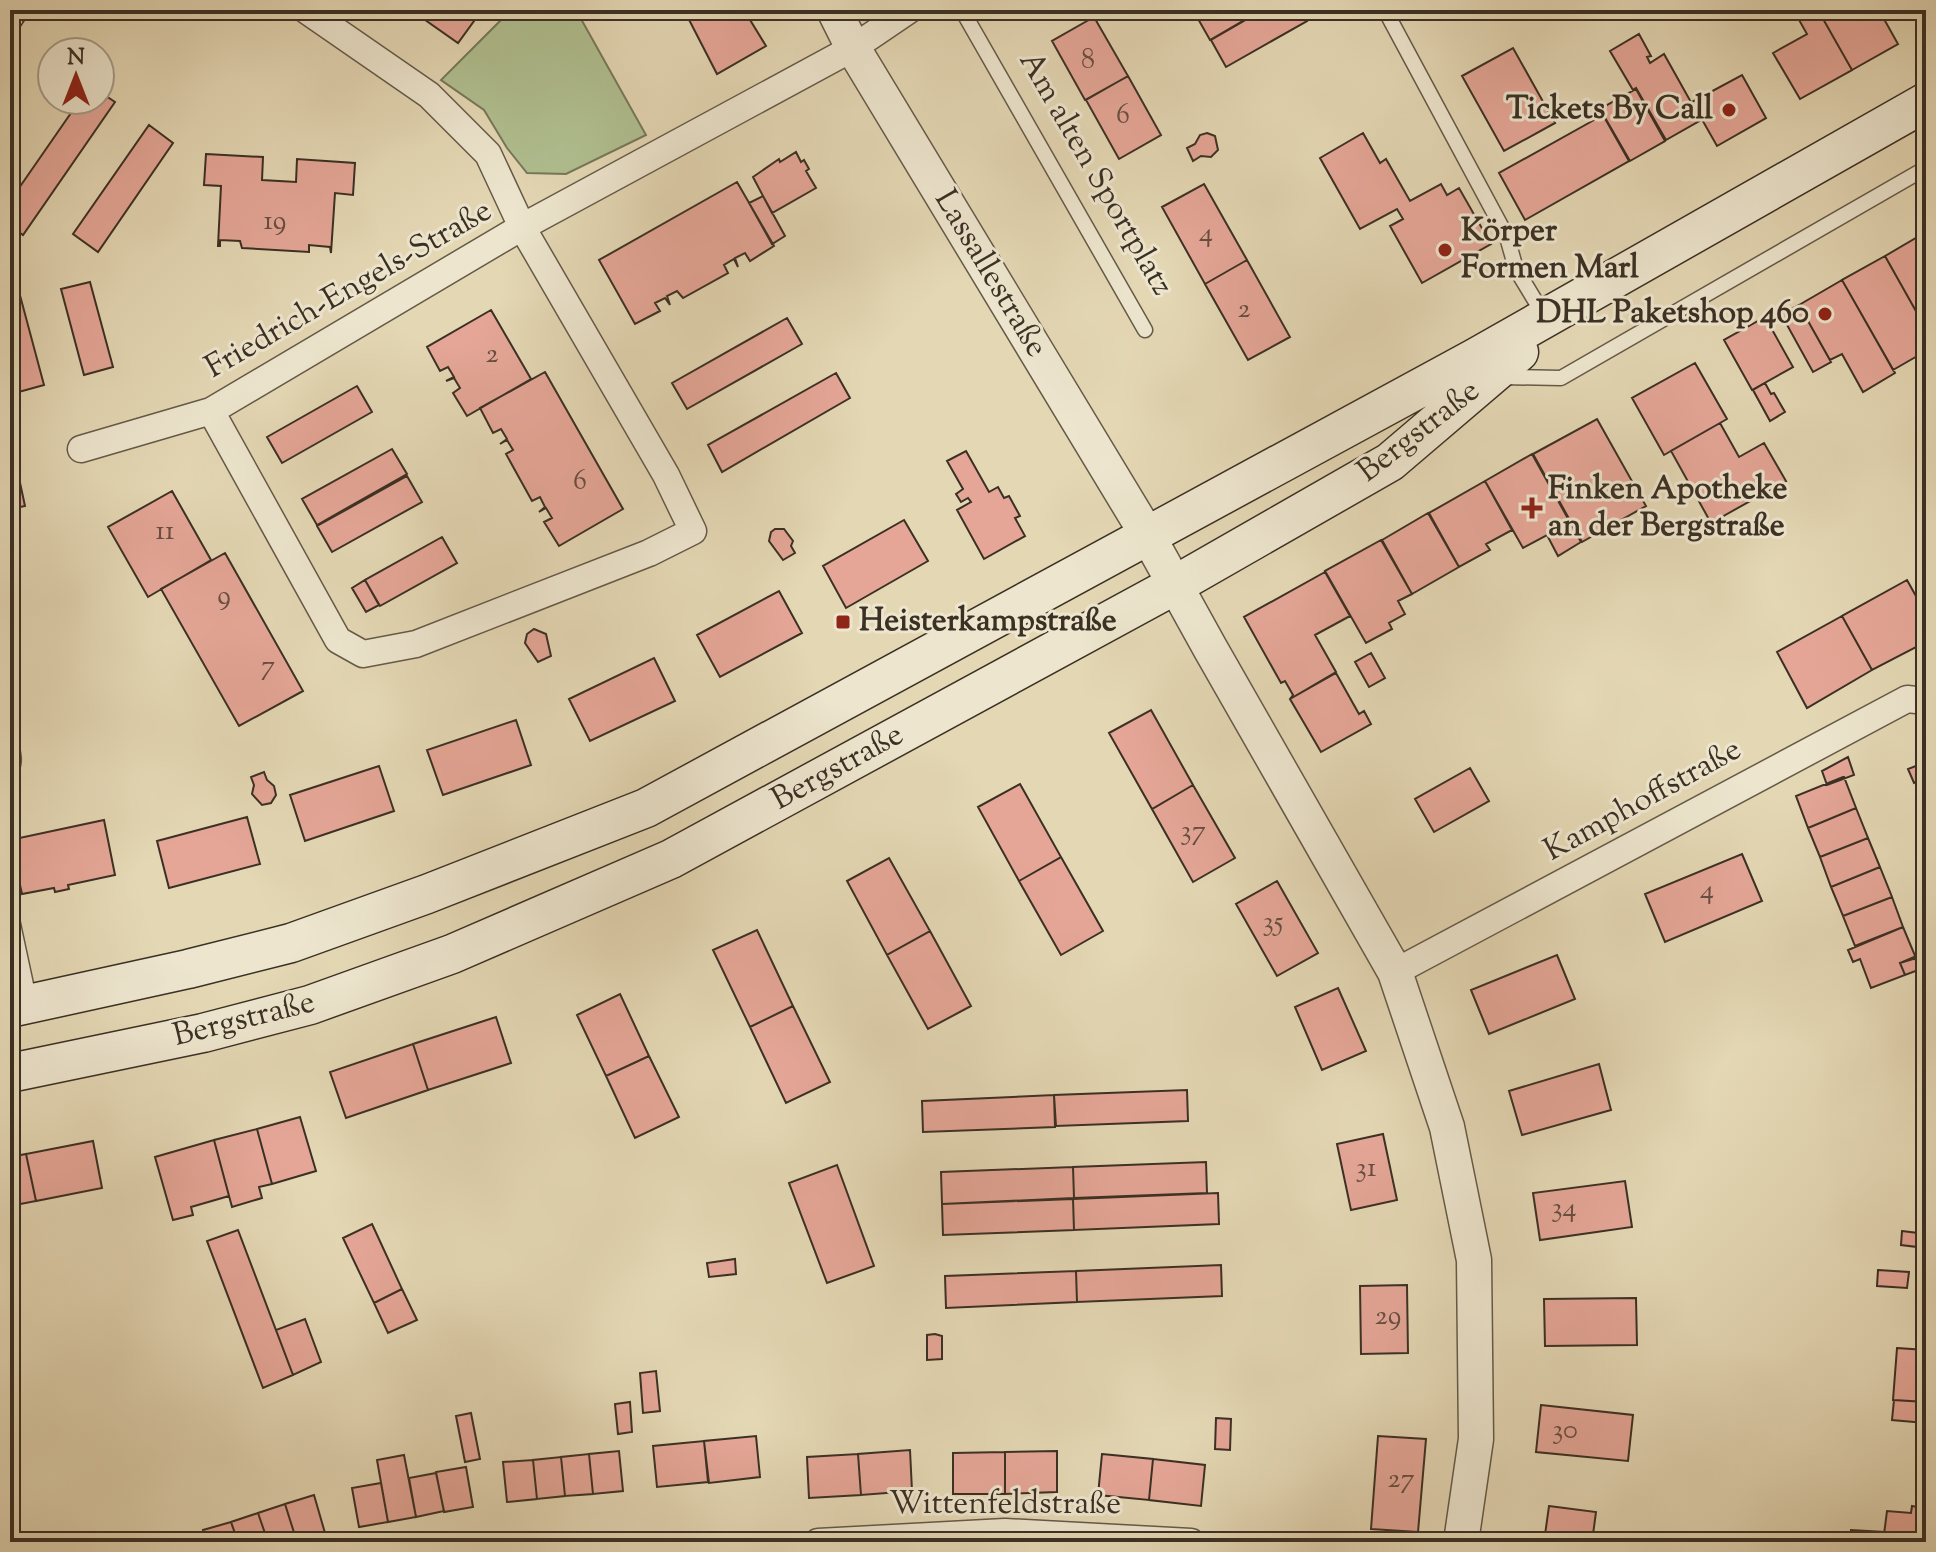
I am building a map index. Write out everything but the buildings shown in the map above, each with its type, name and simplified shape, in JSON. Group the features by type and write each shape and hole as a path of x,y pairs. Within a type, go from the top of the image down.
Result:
{"main road":[{"name":"Bergstraße","path":"20,1006 291,943 427,894 646,808 1545,318 1926,102"},
{"name":"Bergstraße","path":"10,1073 203,1033 310,1005 452,954 671,859 1175,585 1390,462 1585,295"}],"street":[{"name":"Friedrich-Engels-Straße","path":"211,411 338,640 363,654 416,644 649,553 693,531 666,475 522,227 488,154 429,95 306,10"},
{"name":"Lassallestraße","path":"834,10 853,48 1148,536"},
{"path":"853,48 909,10"},
{"name":"Friedrich-Engels-Straße","path":"81,449 211,411 522,227 853,48"},
{"path":"1148,536 1395,972 1447,1127 1474,1260 1476,1439 1461,1542"},
{"name":"Kamphoffstraße","path":"1395,972 1907,699 1926,701"},
{"name":"Wittenfeldstraße","path":"825,1541 1005,1532 1191,1542"}],"lane":[{"name":"Am alten Sportplatz","path":"962,10 1145,330"},
{"path":"1385,10 1507,237 1516,269 1545,318"},
{"path":"1489,377 1561,378 1926,168"},
{"path":"10,739 14,766 10,771"},
{"path":"10,910 20,1006"}],"green space":[{"path":"511,10 576,10 646,135 566,174 527,173 507,148 484,110 441,80"}],"railway":[{"path":"10,35 27,10"}],"place":[{"name":"Tickets By Call","path":"1729,110"},
{"name":"Körper Formen Marl","path":"1445,250"},
{"name":"DHL Paketshop 460","path":"1825,314"},
{"name":"Finken Apotheke an der Bergstraße","path":"1532,508"},
{"name":"Heisterkampstraße","path":"843,622"}]}
